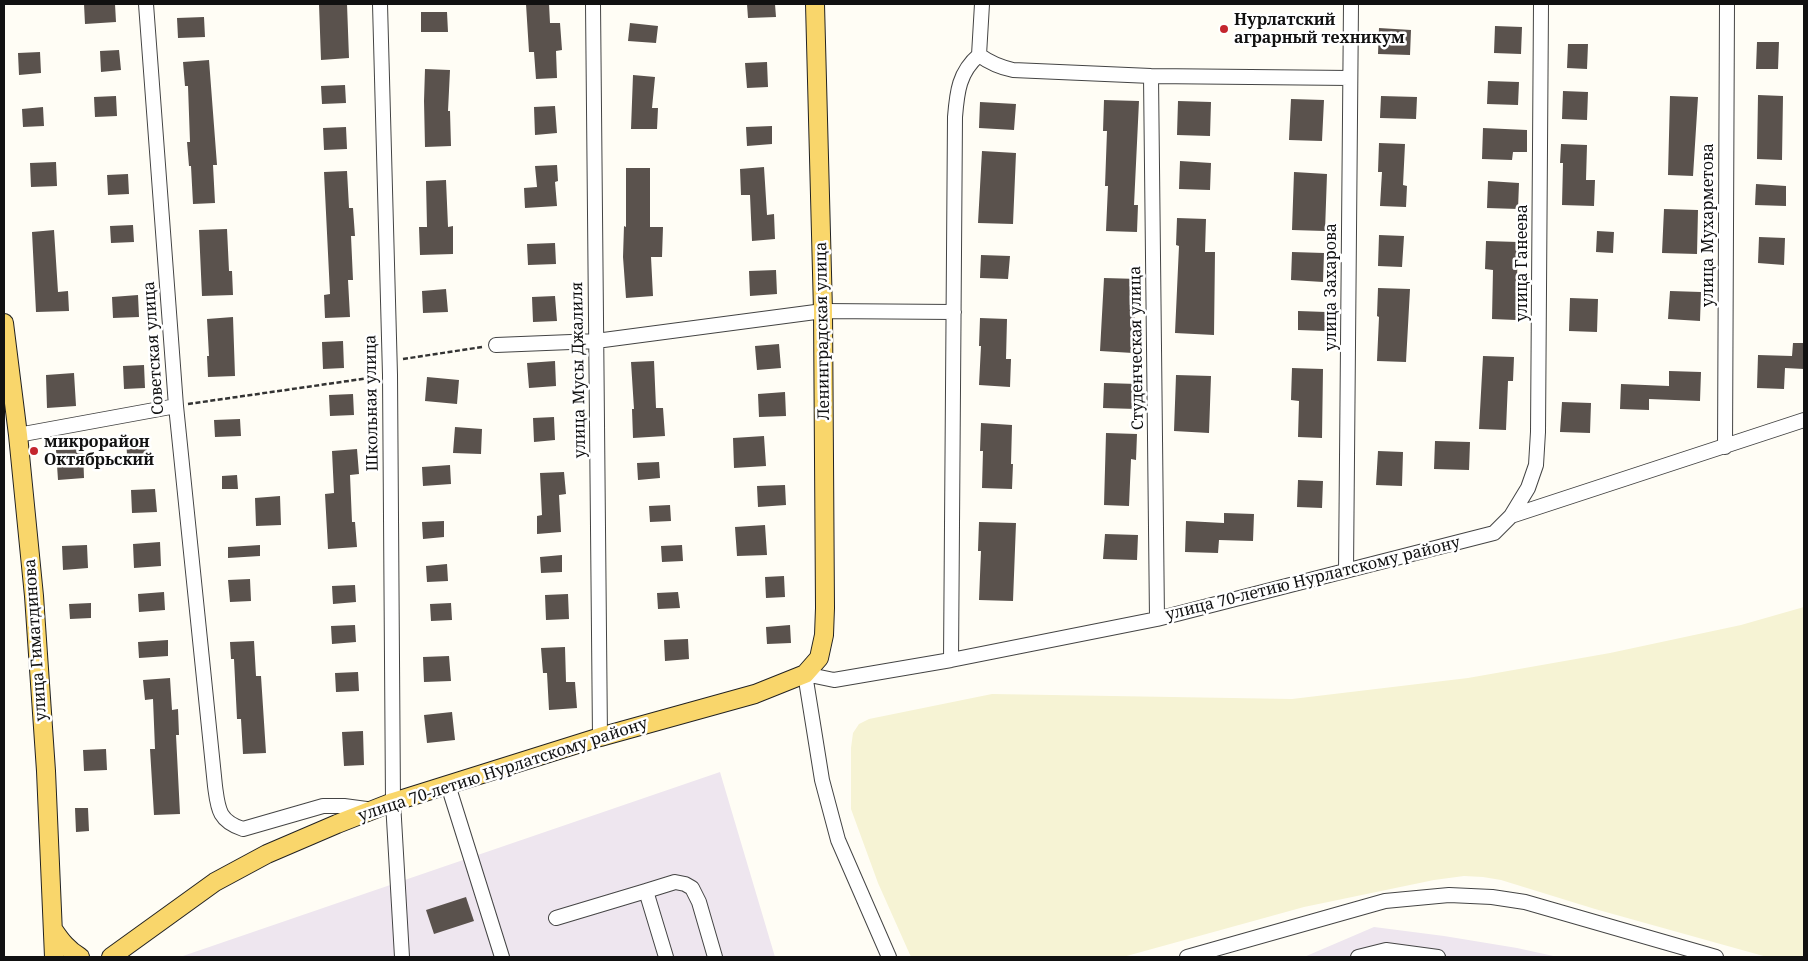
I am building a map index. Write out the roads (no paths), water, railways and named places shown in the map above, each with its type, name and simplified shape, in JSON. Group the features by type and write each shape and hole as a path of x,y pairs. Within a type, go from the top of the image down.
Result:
{"main road":[{"name":"Ленинградская улица","path":"815,4 823,311 825,608 824,635 818,658"},
{"name":"улица Гиматдинова","path":"4,324 18,435 34,596 46,771 54,957"},
{"name":"улица 70-летию Нурлатскому району","path":"111,957 215,882 267,854 393,802 600,737 755,694 805,674 818,658"},
{"path":"53,929 62,942 80,957"}],"street":[{"name":"Советская улица","path":"146,4 176,406 218,808 224,819 231,825 242,829 323,806 344,806 374,810"},
{"name":"Школьная улица","path":"380,4 390,368 393,802 402,957"},
{"name":"улица Мусы Джалиля","path":"593,4 600,737"},
{"path":"951,660 955,117 956,101 964,73 968,64 979,55 982,4"},
{"name":"улица Захарова","path":"1346,570 1351,4"},
{"name":"улица Ганеева","path":"1511,516 1528,488 1536,465 1538,432 1541,4"},
{"name":"улица Мухарметова","path":"1725,446 1727,4"},
{"path":"979,55 1001,67 1013,70 1151,76 1350,78"},
{"name":"Студенческая улица","path":"1151,76 1157,619"},
{"path":"496,345 596,341 823,311 954,312"},
{"path":"18,435 176,406"},
{"name":"улица 70-летию Нурлатскому району","path":"805,674 834,680 951,660 1157,619 1494,533 1511,516 1804,420"},
{"path":"805,674 822,780 836,832 889,957"},
{"path":"448,784 502,957"},
{"path":"556,918 675,882 685,884 692,888 698,902 715,957"},
{"path":"646,891 666,957"},
{"path":"1187,957 1385,902 1449,895 1492,897 1525,902 1716,957"},
{"path":"1358,957 1386,950 1438,957"}],"place":[{"name":"Нурлатский аграрный техникум","path":"1224,29"},
{"name":"микрорайон Октябрьский","path":"34,451"}]}
